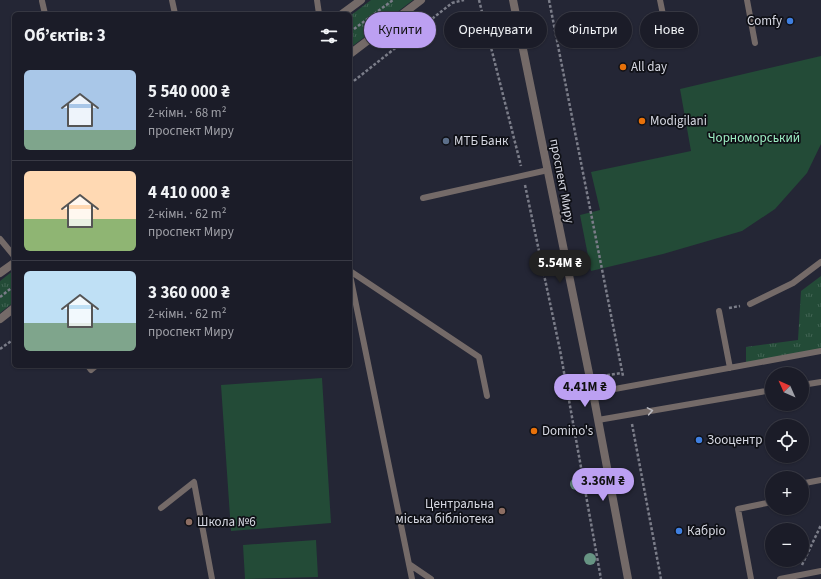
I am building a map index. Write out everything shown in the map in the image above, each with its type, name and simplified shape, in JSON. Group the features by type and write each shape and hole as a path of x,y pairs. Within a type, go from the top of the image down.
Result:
{"street":[{"path":"345,12 361,0"},
{"path":"352,52 421,0"},
{"name":"проспект Миру","path":"513,0 593,393 628,579"},
{"path":"0,273 12,264"},
{"path":"0,319 12,310"}],"lane":[{"path":"172,0 175,12"},
{"path":"317,0 319,12"},
{"path":"660,0 662,12"},
{"path":"747,0 755,43"},
{"path":"42,1 45,12"},
{"path":"422,198 548,170"},
{"path":"0,239 12,254"},
{"path":"750,304 793,283 821,262"},
{"path":"352,272 479,356 487,396"},
{"path":"352,285 412,579"},
{"path":"719,311 730,368"},
{"path":"593,393 821,351"},
{"path":"809,384 821,382"},
{"path":"598,420 765,391"},
{"path":"809,482 821,480"},
{"path":"161,508 194,482 212,579"},
{"path":"751,579 738,508 765,503"},
{"path":"409,564 431,579"},
{"path":"780,579 821,571"}],"path":[{"path":"352,31 393,0"},
{"path":"352,82 452,3 464,0"},
{"path":"479,0 523,176 560,350 601,579"},
{"path":"549,0 625,387"},
{"path":"0,297 12,288"},
{"path":"719,311 750,304"},
{"path":"0,349 12,340"},
{"path":"630,415 661,579"},
{"path":"796,576 821,526"}],"green space":[{"path":"371,0 413,0 397,12 364,12 364,37 352,46 352,14"},
{"name":"Чорноморський","path":"821,56 821,144 807,173 775,209 742,231 663,254 591,271 580,215 600,210 591,172 691,151 680,89"},
{"path":"12,272 12,304 0,313 0,281"},
{"path":"821,276 821,351 746,365 746,347 798,340 801,291"},
{"path":"322,378 331,523 231,531 221,385"},
{"path":"316,540 318,577 245,579 243,545"}],"place":[{"name":"Comfy","path":"790,21"},
{"name":"All day","path":"623,67"},
{"name":"Modigilani","path":"642,121"},
{"name":"МТБ Банк","path":"446,141"},
{"name":"Domino's","path":"534,431"},
{"name":"Зооцентр","path":"699,440"},
{"name":"Центральна міська бібліотека","path":"502,511"},
{"name":"Школа №6","path":"189,522"},
{"name":"Кабріо","path":"679,531"}]}
